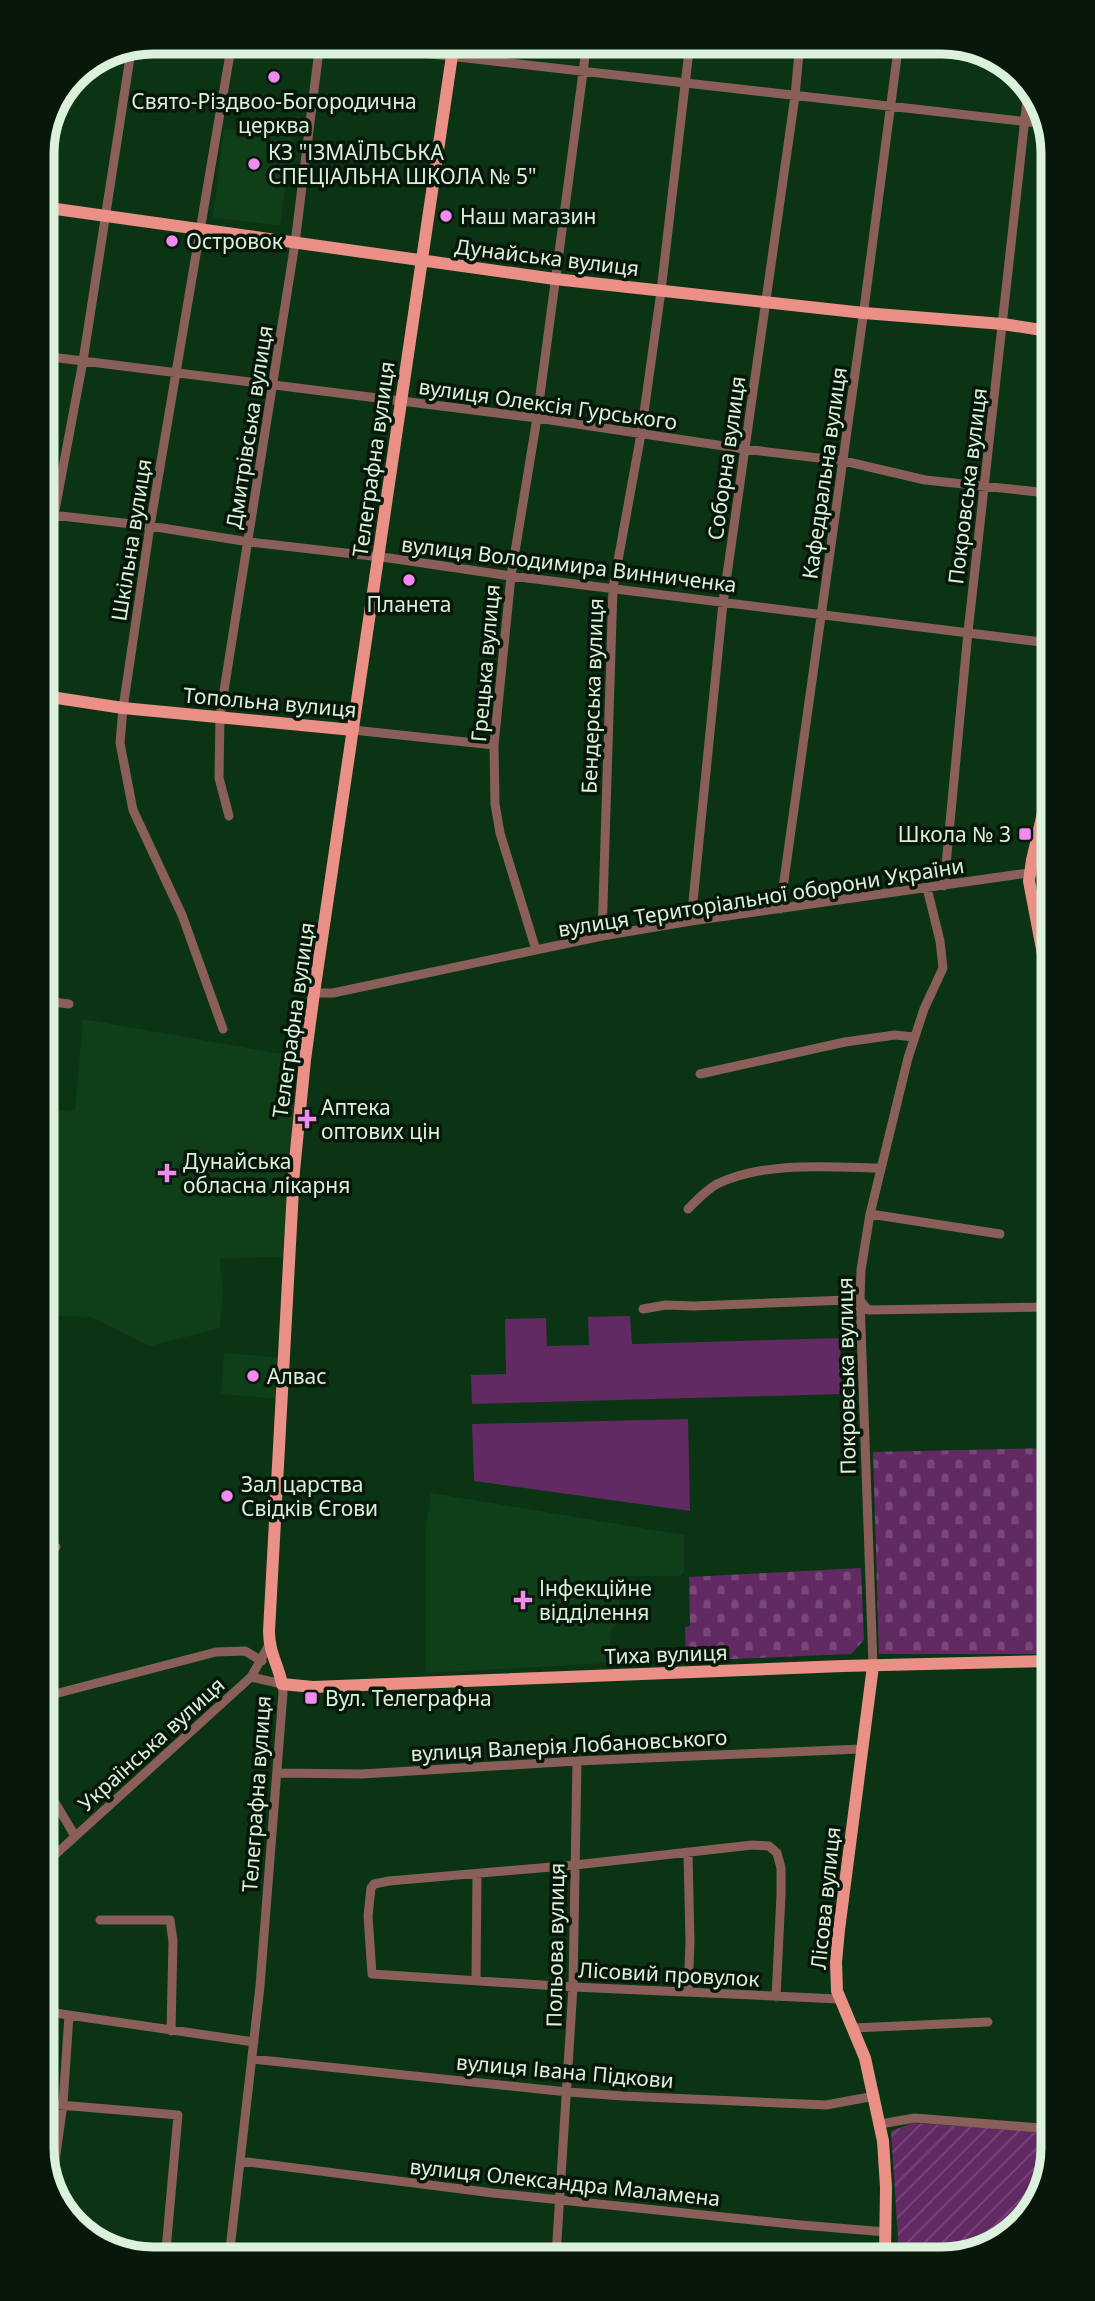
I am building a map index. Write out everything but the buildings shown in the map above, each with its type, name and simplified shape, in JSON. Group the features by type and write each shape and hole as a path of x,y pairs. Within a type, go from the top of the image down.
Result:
{"main road":[{"name":"Телеграфна вулиця","path":"282,1684 269,1645 294,1171 305,1060 452,56"},
{"name":"Дунайська вулиця","path":"54,209 555,279 1041,330"},
{"name":"Топольна вулиця","path":"54,698 123,708 353,730"},
{"path":"1041,823 1030,873 1031,900 1041,948"},
{"name":"Тиха вулиця","path":"282,1684 298,1687 369,1687 711,1671 1041,1661"},
{"name":"Лісова вулиця","path":"873,1666 837,1950 836,1984 839,1999 865,2058 875,2096 885,2162 885,2247"}],"street":[{"name":"Шкільна вулиця","path":"223,1029 182,915 133,810 120,743 150,526 230,54"},
{"name":"Дмитрівська вулиця","path":"229,816 219,778 220,716 295,243 321,54"},
{"path":"434,54 1035,122"},
{"name":"Грецька вулиця","path":"536,950 500,833 495,804 494,745 511,576 537,418 585,54"},
{"name":"Бендерська вулиця","path":"602,936 613,589 641,434 689,54"},
{"name":"Соборна вулиця","path":"691,921 723,603 799,54"},
{"name":"Кафедральна вулиця","path":"780,909 844,461 898,54"},
{"path":"54,488 83,360 130,57"},
{"name":"Покровська вулиця","path":"944,886 968,632 1027,103"},
{"name":"вулиця Олексія Гурського","path":"54,357 537,418 844,461 925,480 1041,492"},
{"name":"вулиця Володимира Винниченка","path":"54,516 1041,642"},
{"name":"Топольна вулиця","path":"353,730 494,745"},
{"name":"вулиця Територіальної оборони України","path":"314,993 340,991 602,936 691,921 1041,871"},
{"name":"Покровська вулиця","path":"873,1666 861,1269 870,1214 914,1037 943,962 927,888"},
{"path":"54,1002 69,1003"},
{"path":"700,1074 845,1042 895,1035 914,1037"},
{"path":"688,1209 710,1188 737,1177 793,1168 881,1168"},
{"path":"870,1214 1000,1234"},
{"path":"643,1309 666,1305 694,1307 860,1300 868,1310 1041,1307"},
{"name":"Українська вулиця","path":"54,1856 251,1677 269,1645"},
{"path":"54,1694 216,1652 245,1651 262,1661"},
{"path":"251,1677 282,1684"},
{"name":"Телеграфна вулиця","path":"228,2247 254,2042 278,1773 282,1684"},
{"name":"вулиця Валерія Лобановського","path":"278,1773 362,1774 577,1760 861,1749"},
{"name":"Польова вулиця","path":"557,2247 573,1987 577,1760"},
{"path":"54,1801 75,1836"},
{"path":"476,1980 477,1874 763,1845 773,1847 777,1853 782,1879 776,1997"},
{"path":"688,1853 691,1942 688,1992"},
{"name":"Лісовий провулок","path":"477,1874 374,1884 370,1888 368,1916 372,1974 573,1987 839,1999"},
{"path":"100,1920 170,1920 173,1935 171,2031"},
{"path":"54,2013 254,2042"},
{"path":"55,2159 63,2104 69,2015"},
{"path":"853,2028 988,2022"},
{"name":"вулиця Івана Підкови","path":"252,2059 568,2092 818,2105 847,2103 875,2096"},
{"path":"54,2104 178,2115 166,2247"},
{"path":"880,2124 915,2118 1041,2128"},
{"name":"вулиця Олександра Маламена","path":"240,2161 561,2199 886,2232"}],"shaded area":[{"name":"КЗ \"ІЗМАЇЛЬСЬКА СПЕЦІАЛЬНА ШКОЛА № 5\"","path":"224,129 293,136 280,226 213,217"},
{"name":"Дунайська обласна лікарня","path":"83,1019 293,1056 291,1081 288,1081 287,1089 290,1089 289,1104 294,1105 283,1257 220,1258 223,1289 220,1328 150,1346 92,1317 54,1315 54,1110 75,1111"},
{"name":"Алвас","path":"224,1353 286,1358 283,1399 221,1394"},
{"name":"Інфекційне відділення","path":"431,1493 684,1535 684,1572 680,1576 622,1576 617,1625 611,1629 609,1663 426,1673 426,1527"}],"green space":[{"path":"630,1316 632,1344 840,1338 842,1394 472,1404 471,1375 506,1374 505,1319 546,1318 547,1346 589,1345 588,1317"},
{"path":"688,1419 690,1511 474,1481 472,1424"},
{"path":"1041,1448 1041,1654 879,1654 873,1452"},
{"path":"861,1568 864,1640 851,1654 686,1661 685,1627 690,1626 689,1577"},
{"path":"913,2123 1041,2131 1036,2180 1016,2213 991,2234 961,2245 899,2247 891,2131"}],"place":[{"name":"Свято-Різдвоо-Богородична церква","path":"274,77"},
{"name":"КЗ \"ІЗМАЇЛЬСЬКА СПЕЦІАЛЬНА ШКОЛА № 5\"","path":"254,164"},
{"name":"Наш магазин","path":"446,216"},
{"name":"Островок","path":"172,241"},
{"name":"Планета","path":"409,580"},
{"name":"Школа № 3","path":"1025,834"},
{"name":"Аптека оптових цін","path":"307,1119"},
{"name":"Дунайська обласна лікарня","path":"167,1173"},
{"name":"Алвас","path":"253,1376"},
{"name":"Зал царства Свідків Єгови","path":"227,1496"},
{"name":"Інфекційне відділення","path":"523,1600"},
{"name":"Вул. Телеграфна","path":"311,1698"}]}
